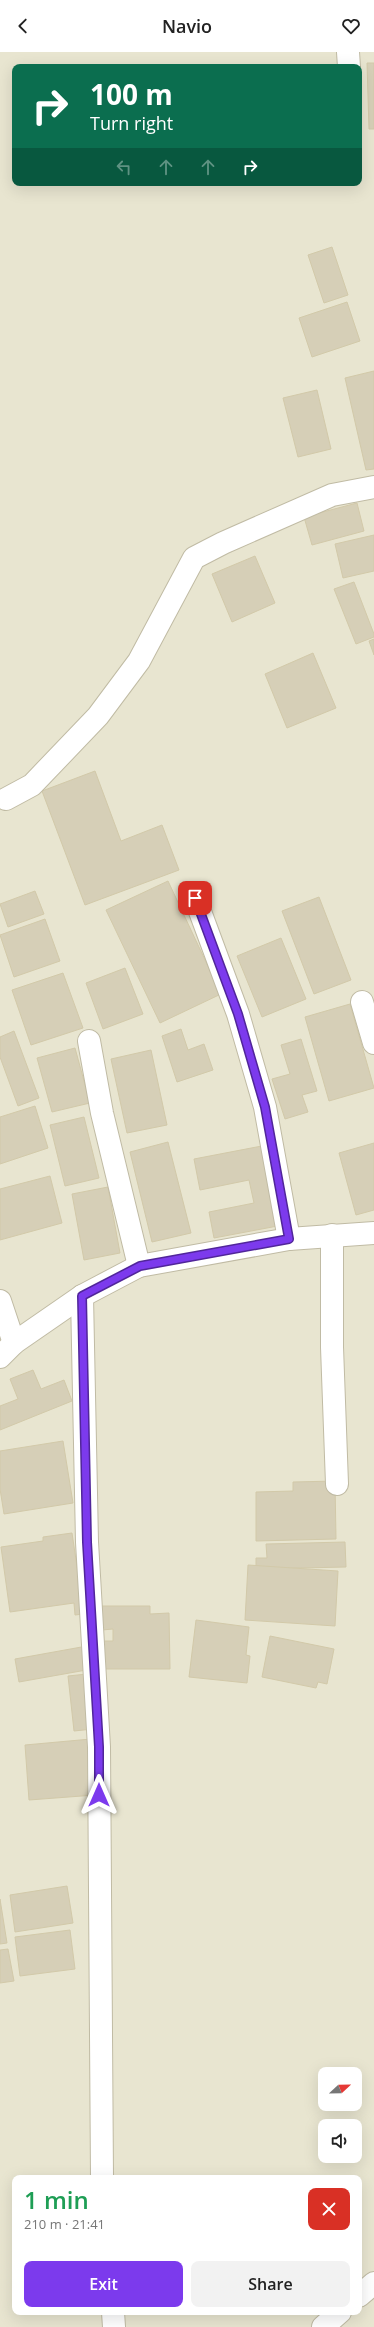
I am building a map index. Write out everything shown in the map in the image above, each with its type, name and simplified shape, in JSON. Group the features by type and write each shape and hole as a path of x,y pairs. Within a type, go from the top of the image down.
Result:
{"street":[{"path":"348,52 349,64"},
{"path":"6,799 32,785 98,716 139,661 194,558 236,537 332,495 374,487"},
{"path":"195,898 238,1014 265,1107 289,1239"},
{"path":"362,1002 374,1043"},
{"path":"89,1041 102,1113 140,1266"},
{"path":"0,1300 7,1350 82,1296 140,1266 289,1239 374,1233"},
{"path":"332,1235 332,1347 337,1484"},
{"path":"82,1296 87,1542 99,1747 102,2175"},
{"path":"362,2293 374,2282"},
{"path":"113,2315 114,2327"},
{"path":"323,2327 337,2315"}],"shaded area":[{"path":"0,52 374,52 374,2327 0,2327"}],"building":[{"path":"367,63 374,63 374,129 369,129"},
{"path":"332,247 348,295 324,303 308,255"},
{"path":"347,302 360,341 312,357 299,318"},
{"path":"374,371 374,469 366,470 345,378"},
{"path":"317,390 331,449 298,457 283,398"},
{"path":"357,503 364,531 312,545 304,517"},
{"path":"374,535 374,571 343,578 335,544"},
{"path":"255,556 275,603 232,622 212,574"},
{"path":"354,582 374,634 374,637 356,644 334,589"},
{"path":"374,639 374,655 369,641"},
{"path":"313,653 336,708 287,728 265,674"},
{"path":"95,771 121,841 162,825 179,870 85,905 42,791"},
{"path":"168,881 221,994 160,1023 106,910"},
{"path":"35,891 44,914 8,927 0,904"},
{"path":"319,897 351,980 314,994 282,911"},
{"path":"45,919 60,961 14,977 0,935"},
{"path":"281,938 306,999 262,1017 237,956"},
{"path":"125,968 143,1014 103,1029 86,983"},
{"path":"63,973 83,1028 31,1045 12,990"},
{"path":"350,1004 374,1088 329,1101 305,1017"},
{"path":"181,1029 188,1050 204,1044 213,1070 177,1082 162,1036"},
{"path":"14,1031 39,1098 18,1106 0,1057 0,1037"},
{"path":"301,1039 317,1091 302,1095 308,1112 285,1119 272,1079 290,1074 281,1045"},
{"path":"75,1048 90,1103 52,1112 37,1058"},
{"path":"151,1050 167,1125 127,1133 111,1059"},
{"path":"35,1106 48,1148 0,1164 0,1117"},
{"path":"84,1117 99,1178 65,1186 50,1125"},
{"path":"168,1142 191,1233 152,1242 130,1152"},
{"path":"374,1143 374,1210 356,1215 339,1153"},
{"path":"267,1145 283,1225 214,1238 209,1212 254,1203 249,1180 200,1190 194,1159"},
{"path":"50,1176 62,1223 0,1240 0,1189"},
{"path":"108,1187 120,1253 84,1260 72,1194"},
{"path":"33,1370 41,1389 64,1380 72,1401 0,1430 0,1406 18,1399 10,1379"},
{"path":"63,1441 73,1503 4,1514 0,1489 0,1451"},
{"path":"335,1481 336,1539 256,1541 256,1492 293,1491 293,1482"},
{"path":"72,1533 80,1587 91,1613 75,1615 74,1603 10,1612 1,1547 43,1541 43,1537"},
{"path":"345,1542 346,1567 256,1569 256,1558 267,1558 266,1544"},
{"path":"248,1565 338,1571 335,1626 245,1620"},
{"path":"102,1606 150,1606 150,1614 169,1613 170,1669 103,1669 103,1641 113,1641 113,1629 102,1630"},
{"path":"196,1620 249,1627 246,1655 250,1656 247,1683 189,1677"},
{"path":"270,1636 334,1649 327,1684 318,1682 316,1688 262,1677"},
{"path":"87,1646 92,1669 19,1682 15,1659"},
{"path":"87,1674 93,1729 74,1731 68,1676"},
{"path":"91,1739 95,1795 29,1800 25,1745"},
{"path":"67,1886 73,1923 15,1932 10,1895"},
{"path":"0,1899 7,1943 0,1944"},
{"path":"70,1930 75,1969 20,1976 15,1937"},
{"path":"8,1949 14,1981 0,1983 0,1950"}],"route":[{"path":"99,1795 99,1747 87,1542 82,1296 140,1266 205,1252 289,1239 265,1107 238,1014 195,898"}]}
